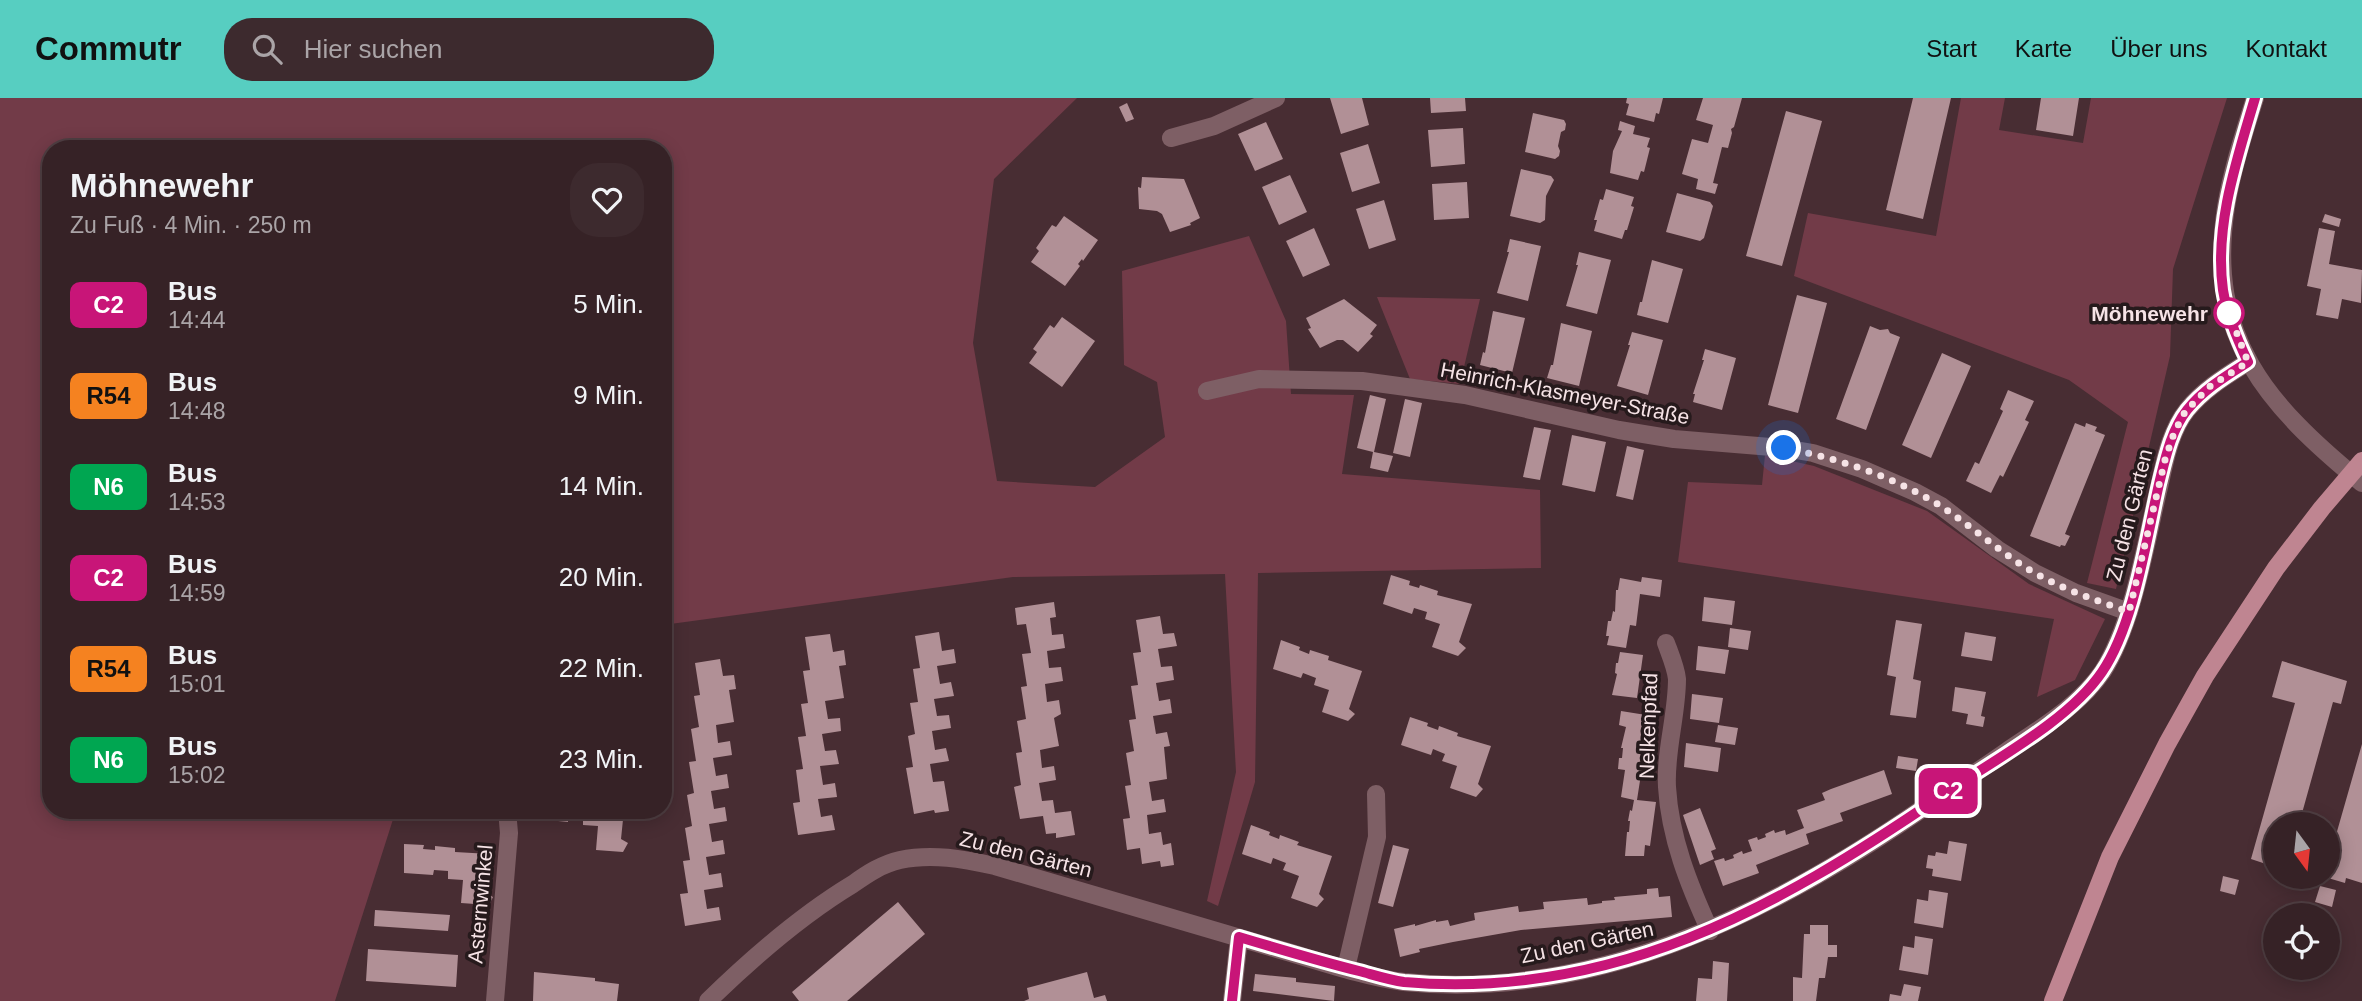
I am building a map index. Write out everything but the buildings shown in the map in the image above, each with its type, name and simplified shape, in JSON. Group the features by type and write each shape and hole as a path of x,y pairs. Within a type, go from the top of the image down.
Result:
{"main road":[{"path":"2053,1001 2110,857 2205,676 2276,568 2358,473"}],"street":[{"path":"1171,138 1214,126 1276,98"},
{"path":"2255,98 2227,203 2221,268 2229,313 2248,362 2279,405 2358,473"},
{"name":"Zu den Gärten","path":"708,1001 734,976 832,896 877,868 898,860 929,856 960,858 995,866 1401,982 1463,984 1518,980 1652,953 1710,931 1784,894 1894,828 2080,698 2101,673 2118,644 2129,612 2165,460 2174,433 2185,412 2209,387 2248,362"},
{"name":"Heinrich-Klasmeyer-Straße","path":"1207,391 1259,379 1362,381 1465,395 1629,432 1813,453 1862,469 1915,492 1941,506 1989,543 2035,573 2077,593 2129,612"},
{"name":"Nelkenpfad","path":"1667,643 1677,678 1668,751 1667,787 1682,862 1710,931"},
{"path":"1346,968 1377,837 1377,794"},
{"name":"Asternwinkel","path":"495,1001 509,833 508,819"},
{"path":"1232,1001 1239,937"}],"shaded area":[{"path":"0,98 1077,98 994,179 973,343 997,481 1095,487 1165,437 1157,382 1124,365 1122,271 1249,236 1286,321 1291,394 1354,395 1342,474 1540,490 1541,568 1258,573 1255,782 1218,906 1207,901 1236,772 1225,574 1013,577 672,624 672,140 42,140 42,819 393,819 335,1001 0,1001"},
{"path":"1961,98 2005,98 1999,130 2083,143 2091,98 2227,98 2173,269 2170,356 2116,589 2087,583 2128,422 2069,380 1794,276 1808,213 1936,236"},
{"path":"1377,297 1480,299 1460,384 1410,379"},
{"path":"1765,455 1814,466 1927,511 2029,584 2105,619 2075,680 2037,697 2054,619 1678,562 1688,482 1762,485"}],"bus line":[{"name":"C2","path":"1232,1001 1239,937 1401,982 1463,984 1518,980 1571,972 1652,953 1738,919 1793,890 1894,828 2080,698 2101,673 2118,644 2129,612 2165,460 2174,433 2185,412 2209,387 2248,362 2229,313 2221,268 2227,203 2255,98"}],"place":[{"name":"Möhnewehr","path":"2229,313"}],"route":[{"path":"1784,448 1837,460 1915,492 1941,506 1997,549 2035,573 2077,593 2129,612 2165,460 2174,433 2185,412 2209,387 2248,362 2229,313"}]}
